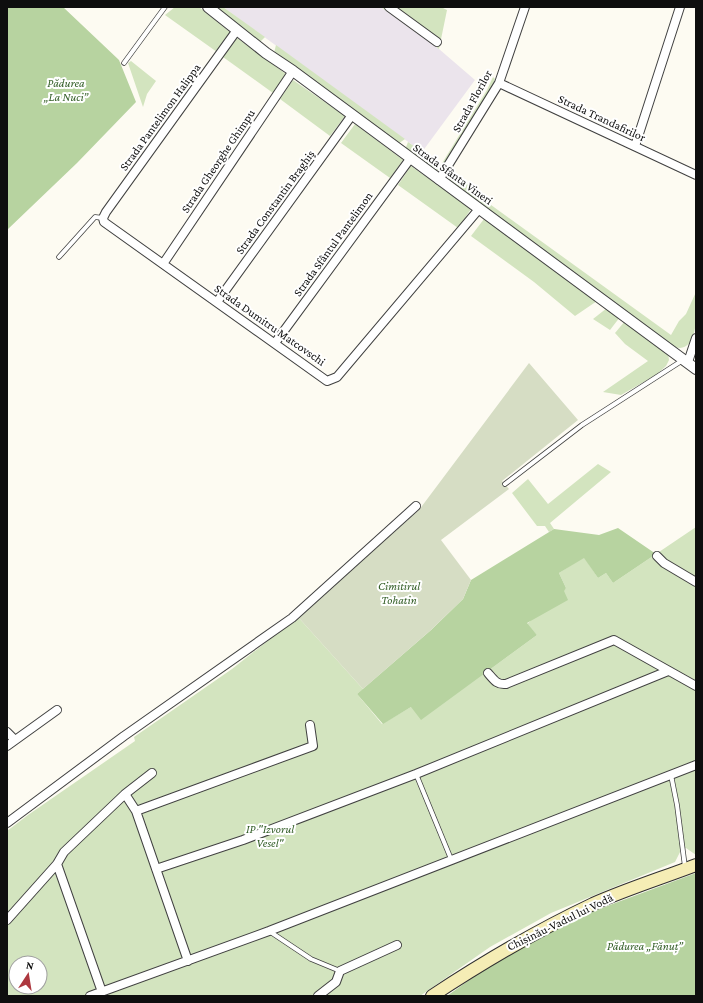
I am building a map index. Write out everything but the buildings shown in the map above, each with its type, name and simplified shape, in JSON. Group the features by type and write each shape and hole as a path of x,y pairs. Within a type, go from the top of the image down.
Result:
{"main road":[{"name":"Chișinău-Vadul lui Vodă","path":"432,996 506,949 548,926 624,891 690,868"}],"street":[{"name":"Strada Sfânta Vineri","path":"208,7 266,53 293,71 696,369"},
{"path":"389,7 437,42"},
{"name":"Strada Florilor","path":"439,180 499,83 525,7"},
{"path":"635,146 680,7"},
{"name":"Strada Pantelimon Halippa","path":"103,218 237,30"},
{"name":"Strada Gheorghe Ghimpu","path":"163,264 293,71"},
{"name":"Strada Trandafirilor","path":"499,83 696,175"},
{"name":"Strada Constantin Braghiş","path":"218,302 352,115"},
{"name":"Strada Sfântul Pantelimon","path":"275,343 410,158"},
{"name":"Strada Dumitru Matcovschi","path":"103,218 104,222 327,381 337,377 479,209"},
{"path":"686,361 696,338"},
{"path":"7,823 124,736 292,618 416,506"},
{"path":"658,556 664,563 696,582"},
{"path":"488,673 494,681 500,685 506,684 614,640 696,686"},
{"path":"156,870 243,840 416,774 668,671"},
{"path":"7,746 56,710"},
{"path":"136,811 313,746 310,725"},
{"path":"7,732 15,740"},
{"path":"90,996 269,931 696,765"},
{"path":"7,920 57,864 64,852 126,794 152,773"},
{"path":"126,794 136,811 188,961"},
{"path":"57,864 102,992"},
{"path":"318,996 336,982 340,972 397,945"}],"lane":[{"path":"124,63 165,7"},
{"path":"59,257 95,217 103,218"},
{"path":"504,484 582,425 686,361"},
{"path":"416,774 452,859"},
{"path":"671,774 690,868"},
{"path":"269,931 311,959 340,972"}],"shaded area":[{"path":"223,7 381,7 439,49 475,80 422,152"}],"green space":[{"name":"Pădurea „La Nuci”","path":"7,7 63,7 119,60 136,102 77,163 7,230"},
{"path":"175,7 199,7 231,33 217,52 165,15"},
{"path":"215,7 223,7 265,37 261,41 258,41"},
{"path":"381,7 441,7 447,10 439,49"},
{"path":"237,38 286,74 273,93 223,57"},
{"path":"276,45 405,139 398,144 274,53"},
{"path":"131,61 156,81 147,94 143,107 128,63"},
{"path":"493,77 495,79 491,91 444,167 435,171 405,150 408,142 441,165 487,90"},
{"path":"293,80 345,116 330,136 280,99"},
{"path":"355,124 403,160 390,178 341,143"},
{"path":"411,166 471,209 458,228 398,185"},
{"path":"452,168 454,175 481,194 480,197 671,335 679,321 686,314 696,292 696,325 691,341 686,346 680,348 671,346 449,182 448,178"},
{"path":"484,219 597,301 575,316 534,282 471,236"},
{"path":"607,308 620,317 610,330 593,319"},
{"path":"625,321 668,353 669,360 666,366 656,375 621,395 603,392 648,361 625,344 615,333"},
{"name":"Cimitirul Tohatin","path":"529,363 578,420 502,481 509,489 441,540 471,580 463,599 431,630 363,689 298,617 419,510"},
{"path":"598,464 611,472 550,523 554,529 549,532 545,526 537,526 512,493 528,479 548,504"},
{"name":"IP \"Izvorul Vesel\"","path":"696,527 696,855 686,848 681,850 675,862 551,913 490,947 420,996 7,996 7,831 135,741 134,737 232,669 298,617 363,689 357,694 382,724 411,707 485,673 537,635 527,624 566,588 559,573 584,557 598,578 606,573 613,583"},
{"path":"618,528 656,554 613,583 606,573 598,578 584,558 559,573 566,588 564,591 568,600 527,623 537,635 421,720 411,707 383,724 357,694 431,630 463,599 471,580 554,529 599,535"},
{"name":"Pădurea „Fănuț”","path":"696,873 696,996 447,996 500,958 591,912"}]}
